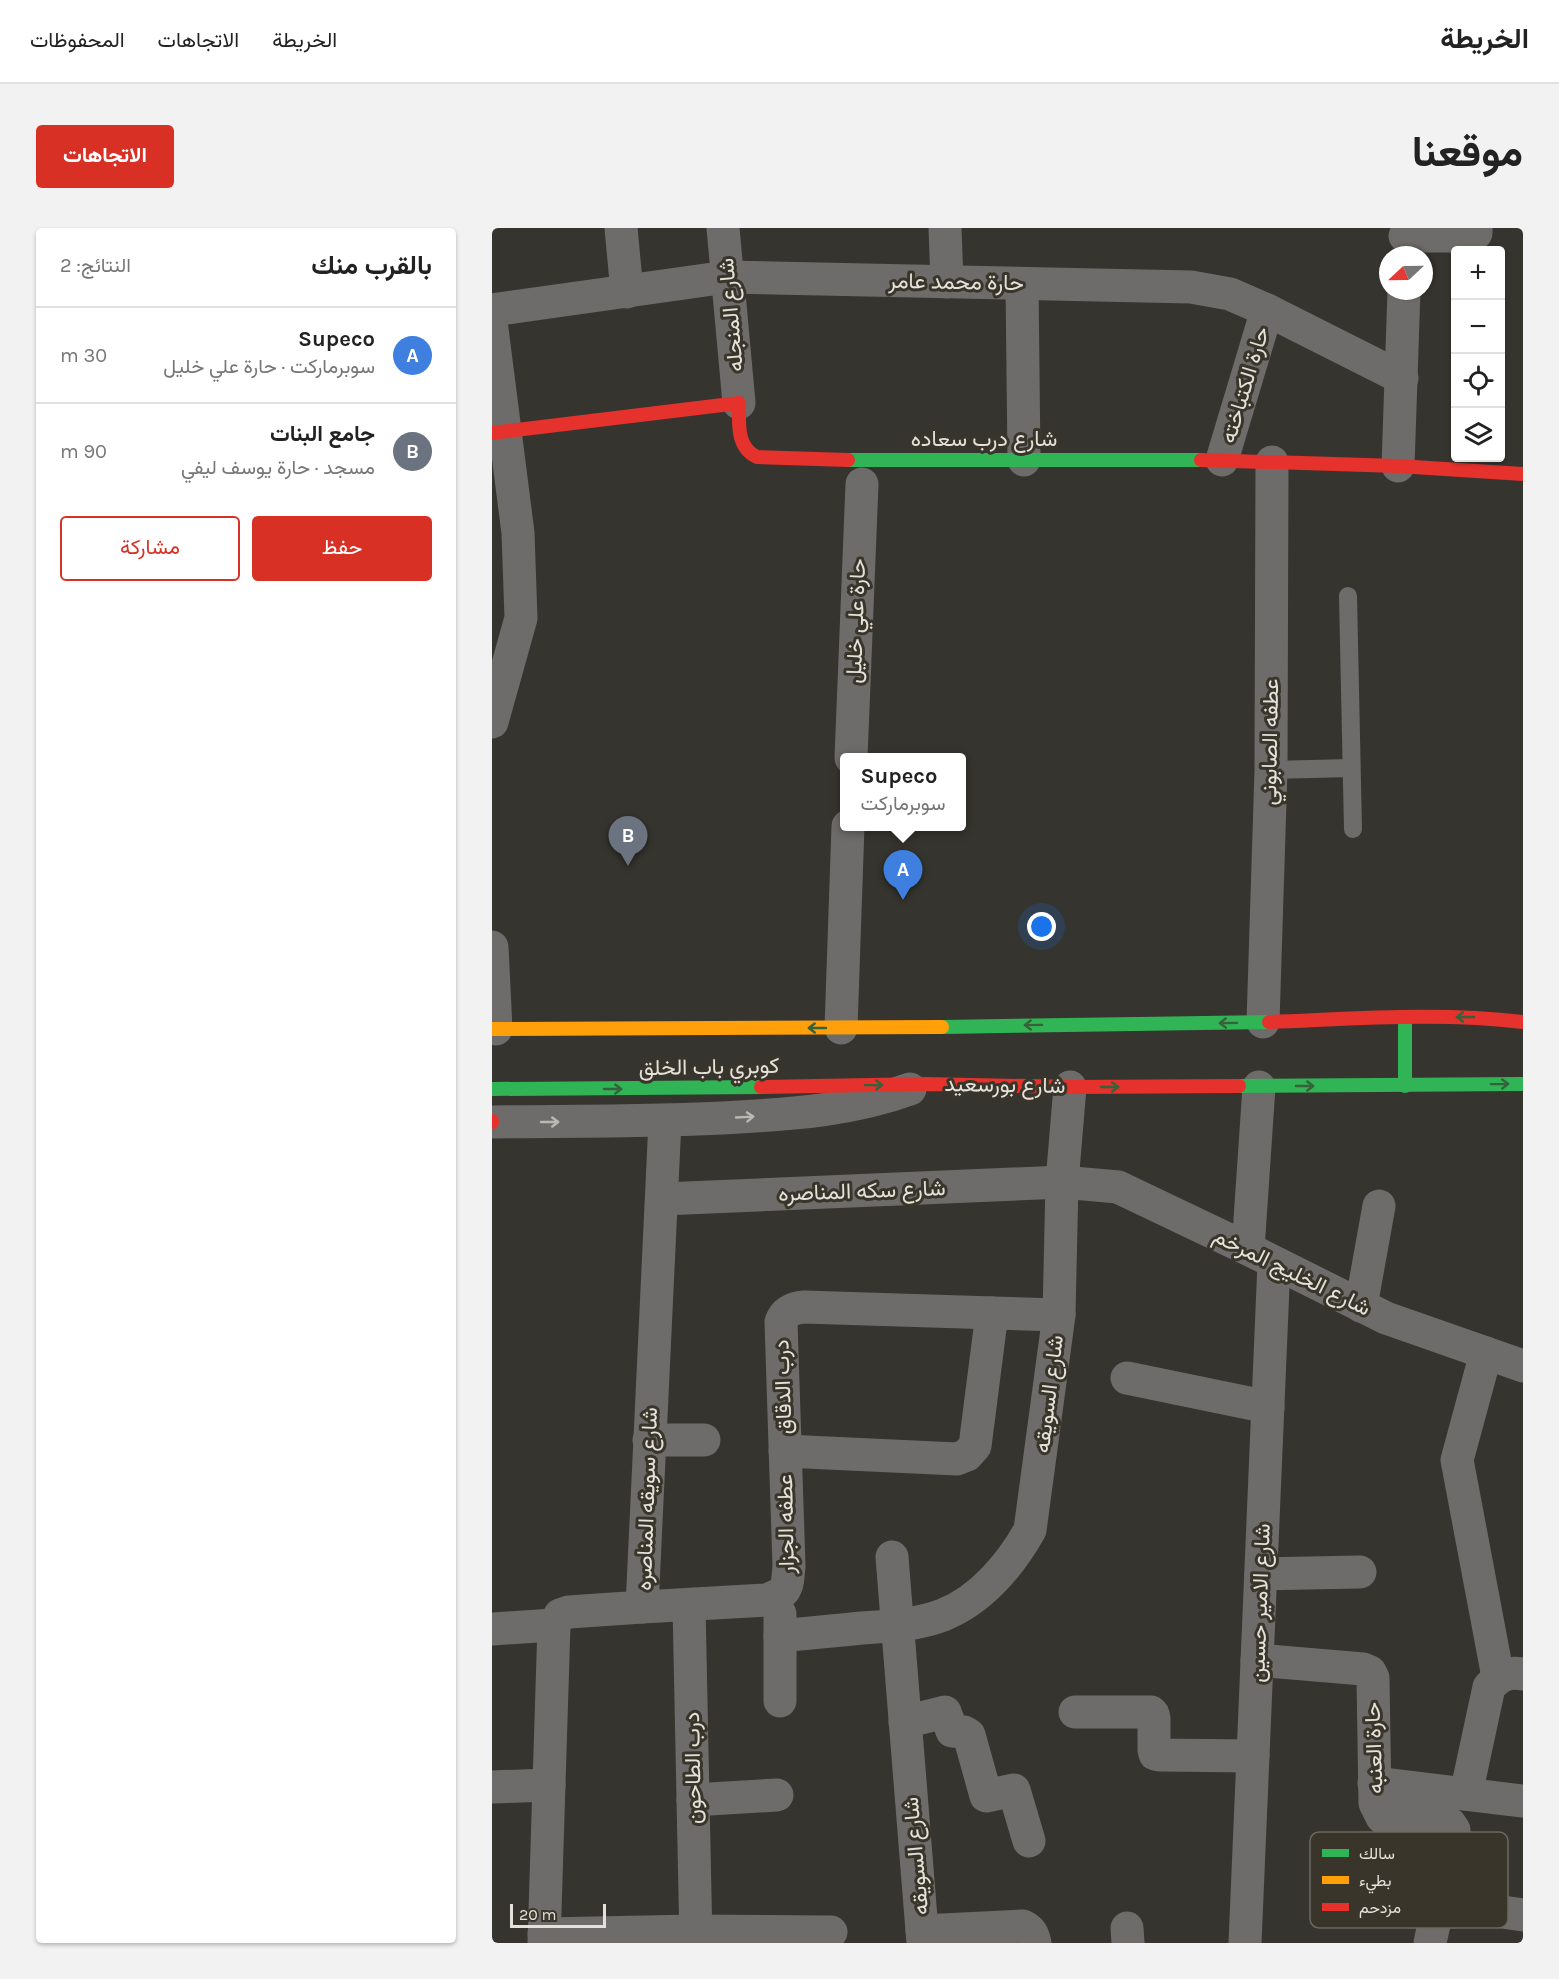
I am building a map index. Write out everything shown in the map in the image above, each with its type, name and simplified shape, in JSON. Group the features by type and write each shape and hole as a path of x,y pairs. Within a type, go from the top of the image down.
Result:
{"main road":[{"path":"499,432 739,403"},
{"name":"شارع درب سعاده","path":"739,403 741,443 747,453 757,457 864,460 1222,460 1398,466 1523,474"},
{"path":"1405,1017 1405,1086"},
{"path":"493,1029 840,1028 1263,1022 1405,1017 1490,1018 1523,1022"},
{"name":"شارع بورسعيد","path":"926,1084 1259,1087 1523,1084"},
{"name":"كوبري باب الخلق","path":"492,1089 689,1089 926,1084"}],"street":[{"path":"621,228 627,292"},
{"name":"شارع المنجله","path":"723,228 739,403"},
{"path":"945,228 947,282"},
{"path":"1405,240 1473,236 1476,228"},
{"name":"حارة محمد عامر","path":"492,310 727,277 1191,287 1230,294 1268,310 1402,378"},
{"path":"1022,284 1023,460"},
{"path":"1398,466 1404,300"},
{"name":"حارة الكتباخته","path":"1222,460 1268,310"},
{"path":"492,329 505,534 521,618 492,722"},
{"name":"عطفه الصابوني","path":"1263,1022 1271,770 1272,462"},
{"name":"حارة علي خليل","path":"851,753 862,484"},
{"path":"840,1028 848,831"},
{"path":"492,946 493,1029"},
{"name":"شارع بورسعيد","path":"492,1122 665,1122 784,1114 842,1107 888,1097 926,1084"},
{"name":"شارع السويقه","path":"780,1636 922,1622 945,1614 967,1602 986,1587 1017,1552 1030,1530 1059,1315 1062,1182 1070,1087"},
{"name":"شارع الامير حسين","path":"1245,1943 1268,1407 1261,1256 1259,1087"},
{"name":"شارع سويقه المناصره","path":"554,1625 560,1615 569,1612 642,1607 665,1122"},
{"name":"شارع سكه المناصره","path":"662,1199 1062,1182"},
{"name":"شارع الخليج المرخم","path":"1062,1182 1118,1187 1386,1318 1523,1366"},
{"path":"1361,1306 1379,1206"},
{"name":"درب الدقاق","path":"992,1313 975,1446 967,1455 957,1459 785,1451 781,1322 788,1311 804,1307 1059,1315"},
{"path":"1466,1794 1489,1687 1511,1676 1457,1460 1486,1353"},
{"path":"1127,1378 1268,1407"},
{"path":"649,1440 704,1440"},
{"name":"عطفه الجزار","path":"780,1701 781,1595 787,1586 789,1566 785,1451"},
{"name":"شارع السويقه","path":"892,1557 922,1937"},
{"path":"1261,1574 1360,1572"},
{"name":"عطفه الجزار","path":"642,1607 766,1600 781,1595"},
{"name":"درب الطاحون","path":"689,1605 695,1937"},
{"path":"492,1629 554,1625 544,1938 695,1937 831,1932"},
{"name":"حارة العنبه","path":"1257,1660 1363,1669 1370,1672 1373,1678 1375,1803 1382,1817 1444,1822 1450,1824 1454,1832"},
{"path":"905,1722 945,1712 952,1731 969,1735 986,1796 1014,1790 1029,1841"},
{"path":"1075,1712 1151,1712 1154,1719 1154,1750 1155,1754 1159,1755 1253,1756"},
{"path":"1374,1783 1523,1801"},
{"path":"492,1787 549,1785"},
{"path":"693,1800 777,1795"},
{"path":"1508,1913 1523,1915"},
{"path":"922,1937 1023,1926 1029,1929 1034,1936 1035,1943"},
{"name":"حارة العنبه","path":"1430,1943 1433,1928"}],"lane":[{"path":"1348,596 1353,828"},
{"path":"1271,770 1351,768"}],"traffic: fast":[{"path":"848,460 1201,460"},
{"path":"1405,1017 1405,1086"},
{"path":"942,1027 1269,1022"},
{"path":"1239,1086 1523,1084"},
{"path":"492,1089 761,1087"}],"traffic: slow":[{"path":"492,1029 942,1027"}],"traffic: jam":[{"path":"492,433 739,403 739,426 742,441 750,453 757,457 848,460"},
{"path":"1201,460 1398,466 1523,474"},
{"path":"1269,1022 1428,1017 1523,1022"},
{"path":"761,1087 926,1084 1070,1087 1239,1086"}],"place":[{"name":"جامع البنات","path":"628,866"},
{"name":"Supeco","path":"903,900"}]}
